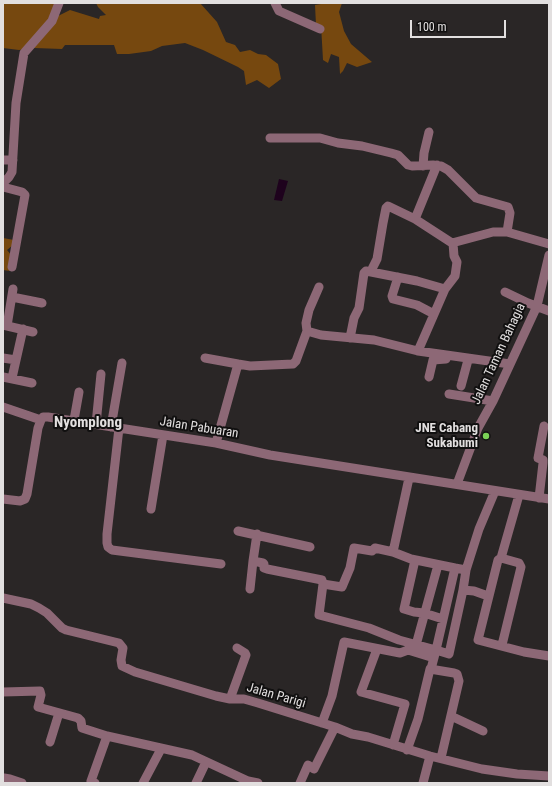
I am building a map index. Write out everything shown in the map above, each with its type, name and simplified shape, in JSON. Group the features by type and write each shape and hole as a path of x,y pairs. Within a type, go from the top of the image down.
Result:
{"street":[{"path":"275,3 279,11 320,29"},
{"path":"3,182 12,172 16,103 23,58 28,48 52,20 57,7"},
{"path":"423,166 424,153 429,132"},
{"path":"270,138 320,138 398,155 410,166 436,165 448,170 476,198 508,207 510,213 507,232"},
{"path":"3,160 13,160"},
{"path":"415,219 436,165"},
{"path":"3,187 22,192 25,195 12,267"},
{"path":"371,271 377,259 387,207 415,219 454,243 492,232 507,232 549,244"},
{"path":"418,351 445,290 455,276 457,262 454,256 454,243"},
{"name":"Jalan Taman Bahagia","path":"456,484 478,428 493,401 536,306 549,255"},
{"path":"350,338 354,318 359,308 364,273 366,271 417,281 445,290"},
{"path":"398,277 392,299 417,306 434,314"},
{"path":"205,358 250,366 293,364 296,361 307,331 306,323 309,310 319,287"},
{"path":"505,292 549,311"},
{"path":"33,332 5,326 13,293 42,302"},
{"path":"23,329 16,360 7,377 32,383"},
{"path":"307,331 321,335 374,340 418,351 510,365"},
{"path":"3,358 16,360"},
{"path":"429,377 433,360 468,360 510,365"},
{"path":"461,386 468,360"},
{"path":"122,363 115,427 107,534 108,547 112,550 221,564"},
{"path":"216,443 238,364"},
{"path":"96,424 101,374"},
{"path":"74,420 79,392"},
{"path":"449,394 493,401"},
{"path":"3,407 41,420 38,428 27,494 25,498 20,501 3,499"},
{"name":"Jalan Pabuaran","path":"41,420 44,417 74,420 216,443 270,455 408,478 549,499"},
{"path":"539,498 543,460 538,458 544,426"},
{"path":"151,509 163,435"},
{"path":"393,552 408,478"},
{"path":"322,723 332,696 344,642 400,653 408,650 435,654 449,654 466,570 478,529 495,491"},
{"path":"519,495 501,558 498,560 478,640 502,645 524,652 549,656"},
{"path":"238,531 310,546"},
{"path":"250,589 257,534"},
{"path":"323,584 342,587 350,568 354,548 372,552 375,548 393,552 415,560 466,570"},
{"path":"501,558 520,563 521,567 502,645"},
{"path":"415,560 404,608 443,619"},
{"path":"253,561 263,563 264,568 267,569 322,580 323,584 319,615 369,628 416,645 435,654"},
{"path":"416,645 438,565"},
{"path":"407,750 418,719 428,672 431,669 435,654 455,568"},
{"path":"463,590 474,591 488,596"},
{"name":"Jalan Parigi","path":"3,598 31,604 39,608 66,630 119,643 123,648 121,664 125,668 230,699 244,699 335,727 352,734 368,737 430,756 482,769 517,774 549,776"},
{"path":"230,699 246,655 236,648"},
{"path":"377,649 361,692 405,704 393,745"},
{"path":"431,669 454,673 459,677 441,758"},
{"path":"3,692 40,691 41,695 38,707 78,718 81,721 82,728 107,736 192,755 240,780 258,783"},
{"path":"50,742 59,713"},
{"path":"451,716 483,731"},
{"path":"300,783 308,765 314,769 335,727"},
{"path":"95,783 91,781 107,736"},
{"path":"144,783 161,749"},
{"path":"423,783 430,756"},
{"path":"196,783 206,762"},
{"path":"3,779 10,779 22,783"}],"shaded area":[{"path":"3,3 61,3 58,16 70,10 99,19 100,16 106,15 96,3 200,3 217,22 226,42 235,45 240,52 250,50 258,54 266,55 278,64 281,79 269,88 257,80 246,85 244,71 203,50 185,43 162,46 151,51 129,54 117,54 114,45 65,45 62,49 34,48 19,50 3,48"},
{"path":"342,3 339,12 344,31 351,44 372,62 357,67 347,63 340,74 339,57 331,54 328,63 323,60 321,25 316,25 315,5"},
{"path":"279,179 288,181 282,201 274,200"},
{"path":"3,238 14,240 13,245 7,250 12,256 10,271 3,270"}],"place":[{"name":"JNE Cabang Sukabumi","path":"486,436"}],"district":[{"name":"Nyomplong","path":"88,423"}]}
